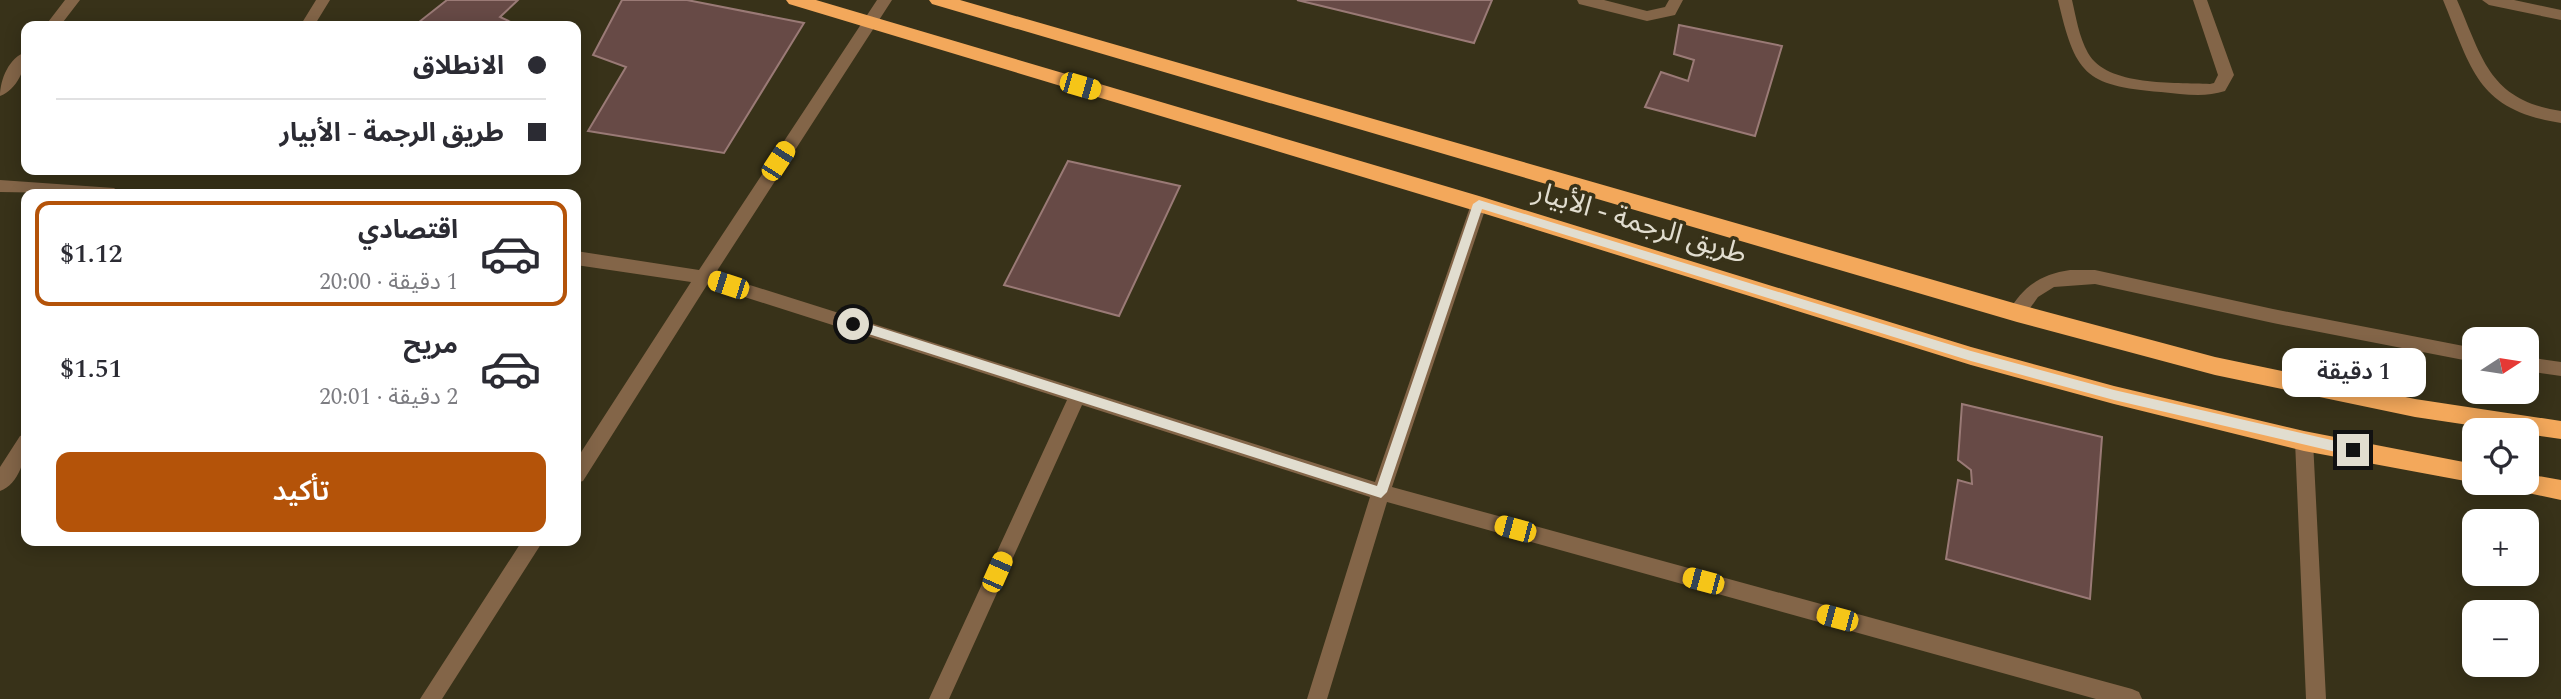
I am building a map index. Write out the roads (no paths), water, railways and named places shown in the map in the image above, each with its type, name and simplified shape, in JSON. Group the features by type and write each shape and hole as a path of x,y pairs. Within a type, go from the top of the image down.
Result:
{"highway":[{"name":"طريق الرجمة - الأبيار","path":"795,0 1479,204 1971,356 2114,395 2304,441 2462,472"},
{"name":"طريق الرجمة - الأبيار","path":"938,0 2017,313 2215,366 2416,408 2561,430"},
{"path":"2539,486 2561,491"}],"street":[{"path":"56,21 73,0"},
{"path":"310,21 323,0"},
{"path":"581,467 867,23 886,0"},
{"path":"1584,0 1647,16 1670,11 1676,0"},
{"path":"2065,0 2079,54 2094,72 2115,81 2210,90 2220,87 2226,75 2200,0"},
{"path":"2451,0 2492,89 2526,112 2561,117"},
{"path":"2489,0 2561,15"},
{"path":"0,90 21,64"},
{"path":"0,186 43,189"},
{"path":"1317,699 1381,492 1479,204"},
{"path":"581,259 704,277 1381,492 2132,699"},
{"path":"2017,313 2027,294 2039,285 2074,276 2095,277 2462,353"},
{"path":"2539,366 2561,369"},
{"path":"939,699 1078,395"},
{"path":"2304,441 2316,699"},
{"path":"0,483 21,450"},
{"path":"430,699 530,546"}]}
